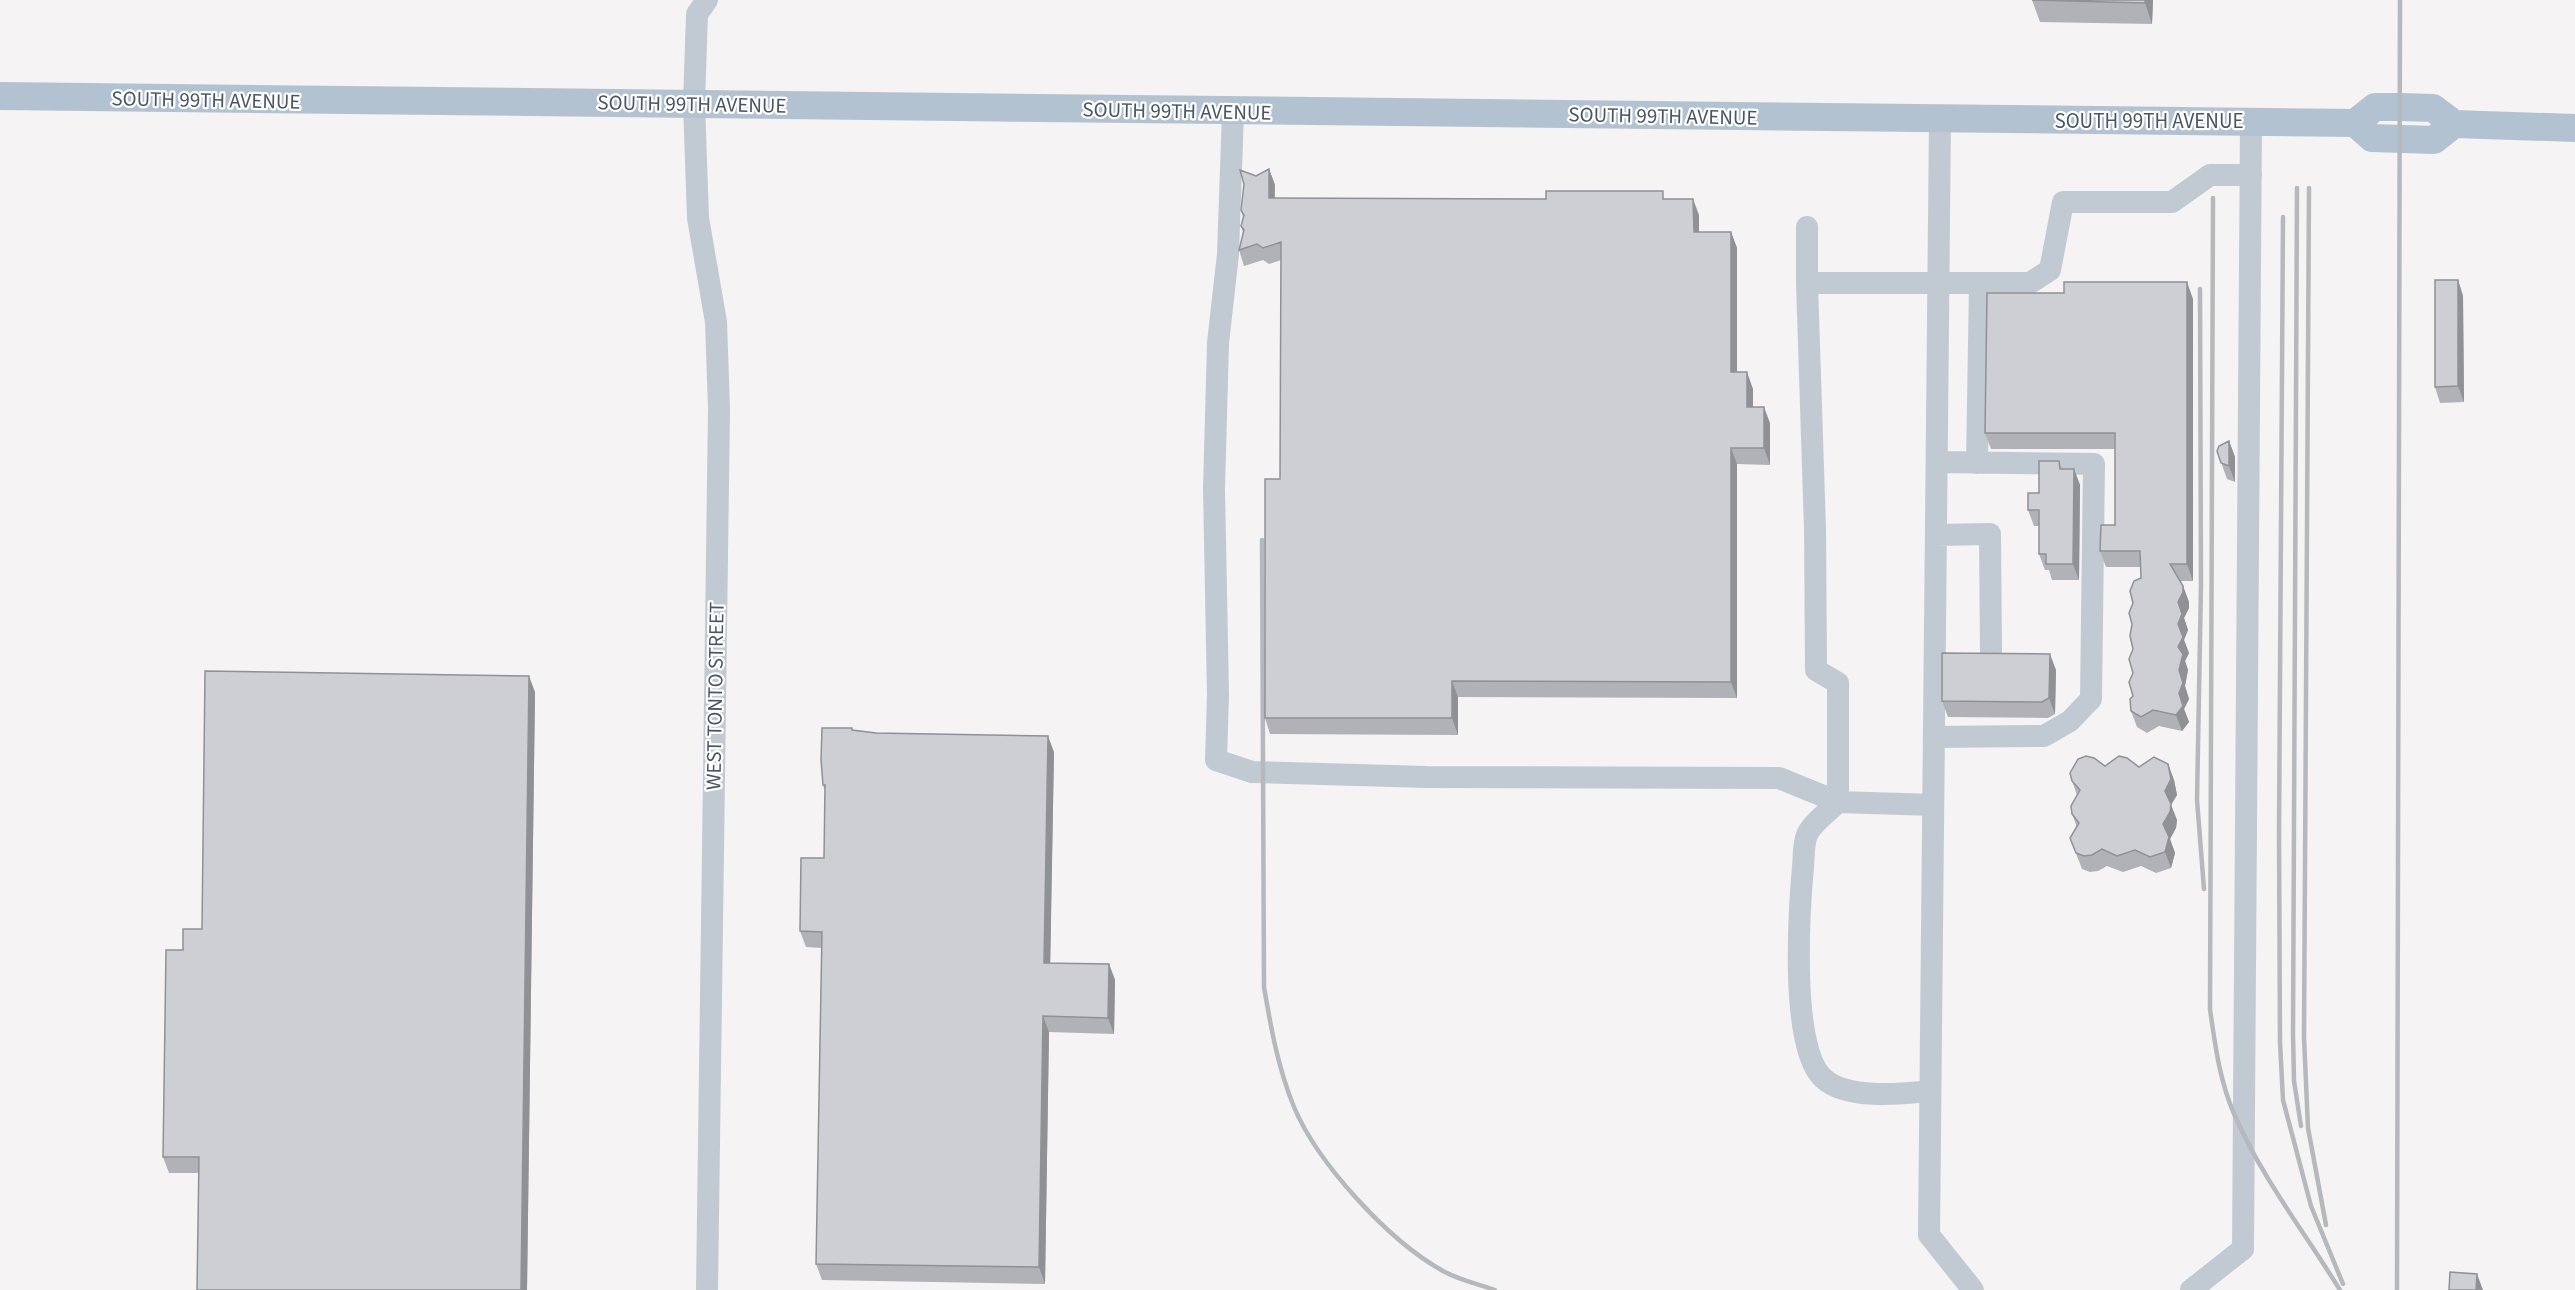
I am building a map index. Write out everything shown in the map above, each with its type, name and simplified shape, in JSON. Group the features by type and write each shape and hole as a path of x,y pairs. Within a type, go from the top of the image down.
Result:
{"main road":[{"name":"SOUTH 99TH AVENUE","path":"0,96 257,101 694,103 1233,112 2355,123 2372,138 2434,140 2454,124 2575,128"}],"street":[{"name":"WEST TONTO STREET","path":"697,5 694,103 698,218 716,322 719,409 707,1290"},
{"path":"1233,112 1228,254 1218,343 1214,466 1218,695 1216,760 1252,772 1427,777 1779,778 1838,802 1933,805"},
{"path":"1940,119 1929,1235 1973,1290"},
{"path":"2191,1290 2243,1249 2251,122"},
{"path":"1807,283 2030,283 2050,270 2063,202 2172,202 2210,175 2251,175"},
{"path":"1807,227 1815,530 1816,670 1838,683 1838,802 1807,835 1799,912 1799,1002 1815,1069 1825,1080 1855,1092 1898,1094 1930,1091"},
{"path":"1977,463 1980,283"},
{"path":"1934,737 2044,736 2070,721 2091,699 2094,464 1937,462"},
{"path":"1936,535 1990,534 1991,653"}],"building":[{"path":"2032,0 2145,0 2145,3"},
{"path":"1269,169 1269,198 1546,199 1546,191 1663,191 1663,199 1693,199 1694,232 1731,232 1731,372 1747,372 1747,407 1764,407 1764,448 1731,448 1731,682 1452,681 1452,718 1265,718 1265,479 1280,479 1281,242 1263,248 1257,244 1239,250 1244,230 1241,226 1244,215 1241,210 1244,184 1240,170 1256,176"},
{"path":"2435,280 2458,280 2458,386 2435,387"},
{"path":"2064,282 2187,282 2187,564 2170,564 2183,586 2178,602 2182,614 2178,624 2183,637 2178,647 2183,654 2179,670 2183,683 2179,693 2183,706 2176,715 2153,710 2141,717 2131,711 2130,699 2133,696 2129,682 2133,673 2129,659 2133,649 2129,613 2133,603 2130,591 2134,581 2141,578 2140,551 2100,551 2101,525 2115,525 2115,433 1985,433 1987,293 2064,293"},
{"path":"2229,441 2229,466 2221,463 2217,451 2219,446"},
{"path":"2039,461 2059,461 2060,469 2074,469 2073,564 2046,564 2046,554 2039,554 2039,510 2028,510 2028,493 2039,493"},
{"path":"1942,653 2050,654 2049,698 2042,702 1942,701"},
{"path":"205,671 529,676 521,1290 197,1290 199,1157 163,1157 166,950 183,950 183,929 202,929"},
{"path":"822,728 852,728 852,730 876,733 1048,736 1044,963 1109,964 1108,1018 1043,1016 1039,1267 816,1264 822,932 800,931 801,858 824,858 825,785 823,785 821,760"},
{"path":"2086,756 2094,758 2105,766 2119,756 2127,758 2139,767 2154,757 2168,764 2171,779 2165,791 2171,804 2170,812 2163,824 2169,837 2165,852 2150,857 2135,850 2117,856 2102,849 2092,855 2084,856 2076,853 2070,838 2079,823 2072,814 2071,806 2080,790 2072,781 2070,773 2078,759"},
{"path":"2450,1272 2477,1274 2476,1290 2449,1290"}],"railway":[{"path":"2397,1290 2400,0"},
{"path":"2297,188 2293,1034 2294,1081 2301,1126"},
{"path":"2309,188 2304,1037 2308,1128 2326,1225"},
{"path":"2213,198 2210,1009 2222,1077 2235,1116 2271,1183 2340,1290"},
{"path":"2283,217 2279,833 2280,1042 2283,1100 2311,1206 2343,1284"},
{"path":"2200,289 2201,585 2197,800 2204,889"},
{"path":"1262,540 1264,987 1279,1063 1294,1107 1305,1129 1337,1176 1357,1199 1400,1241 1422,1258 1443,1271 1495,1290"}]}
